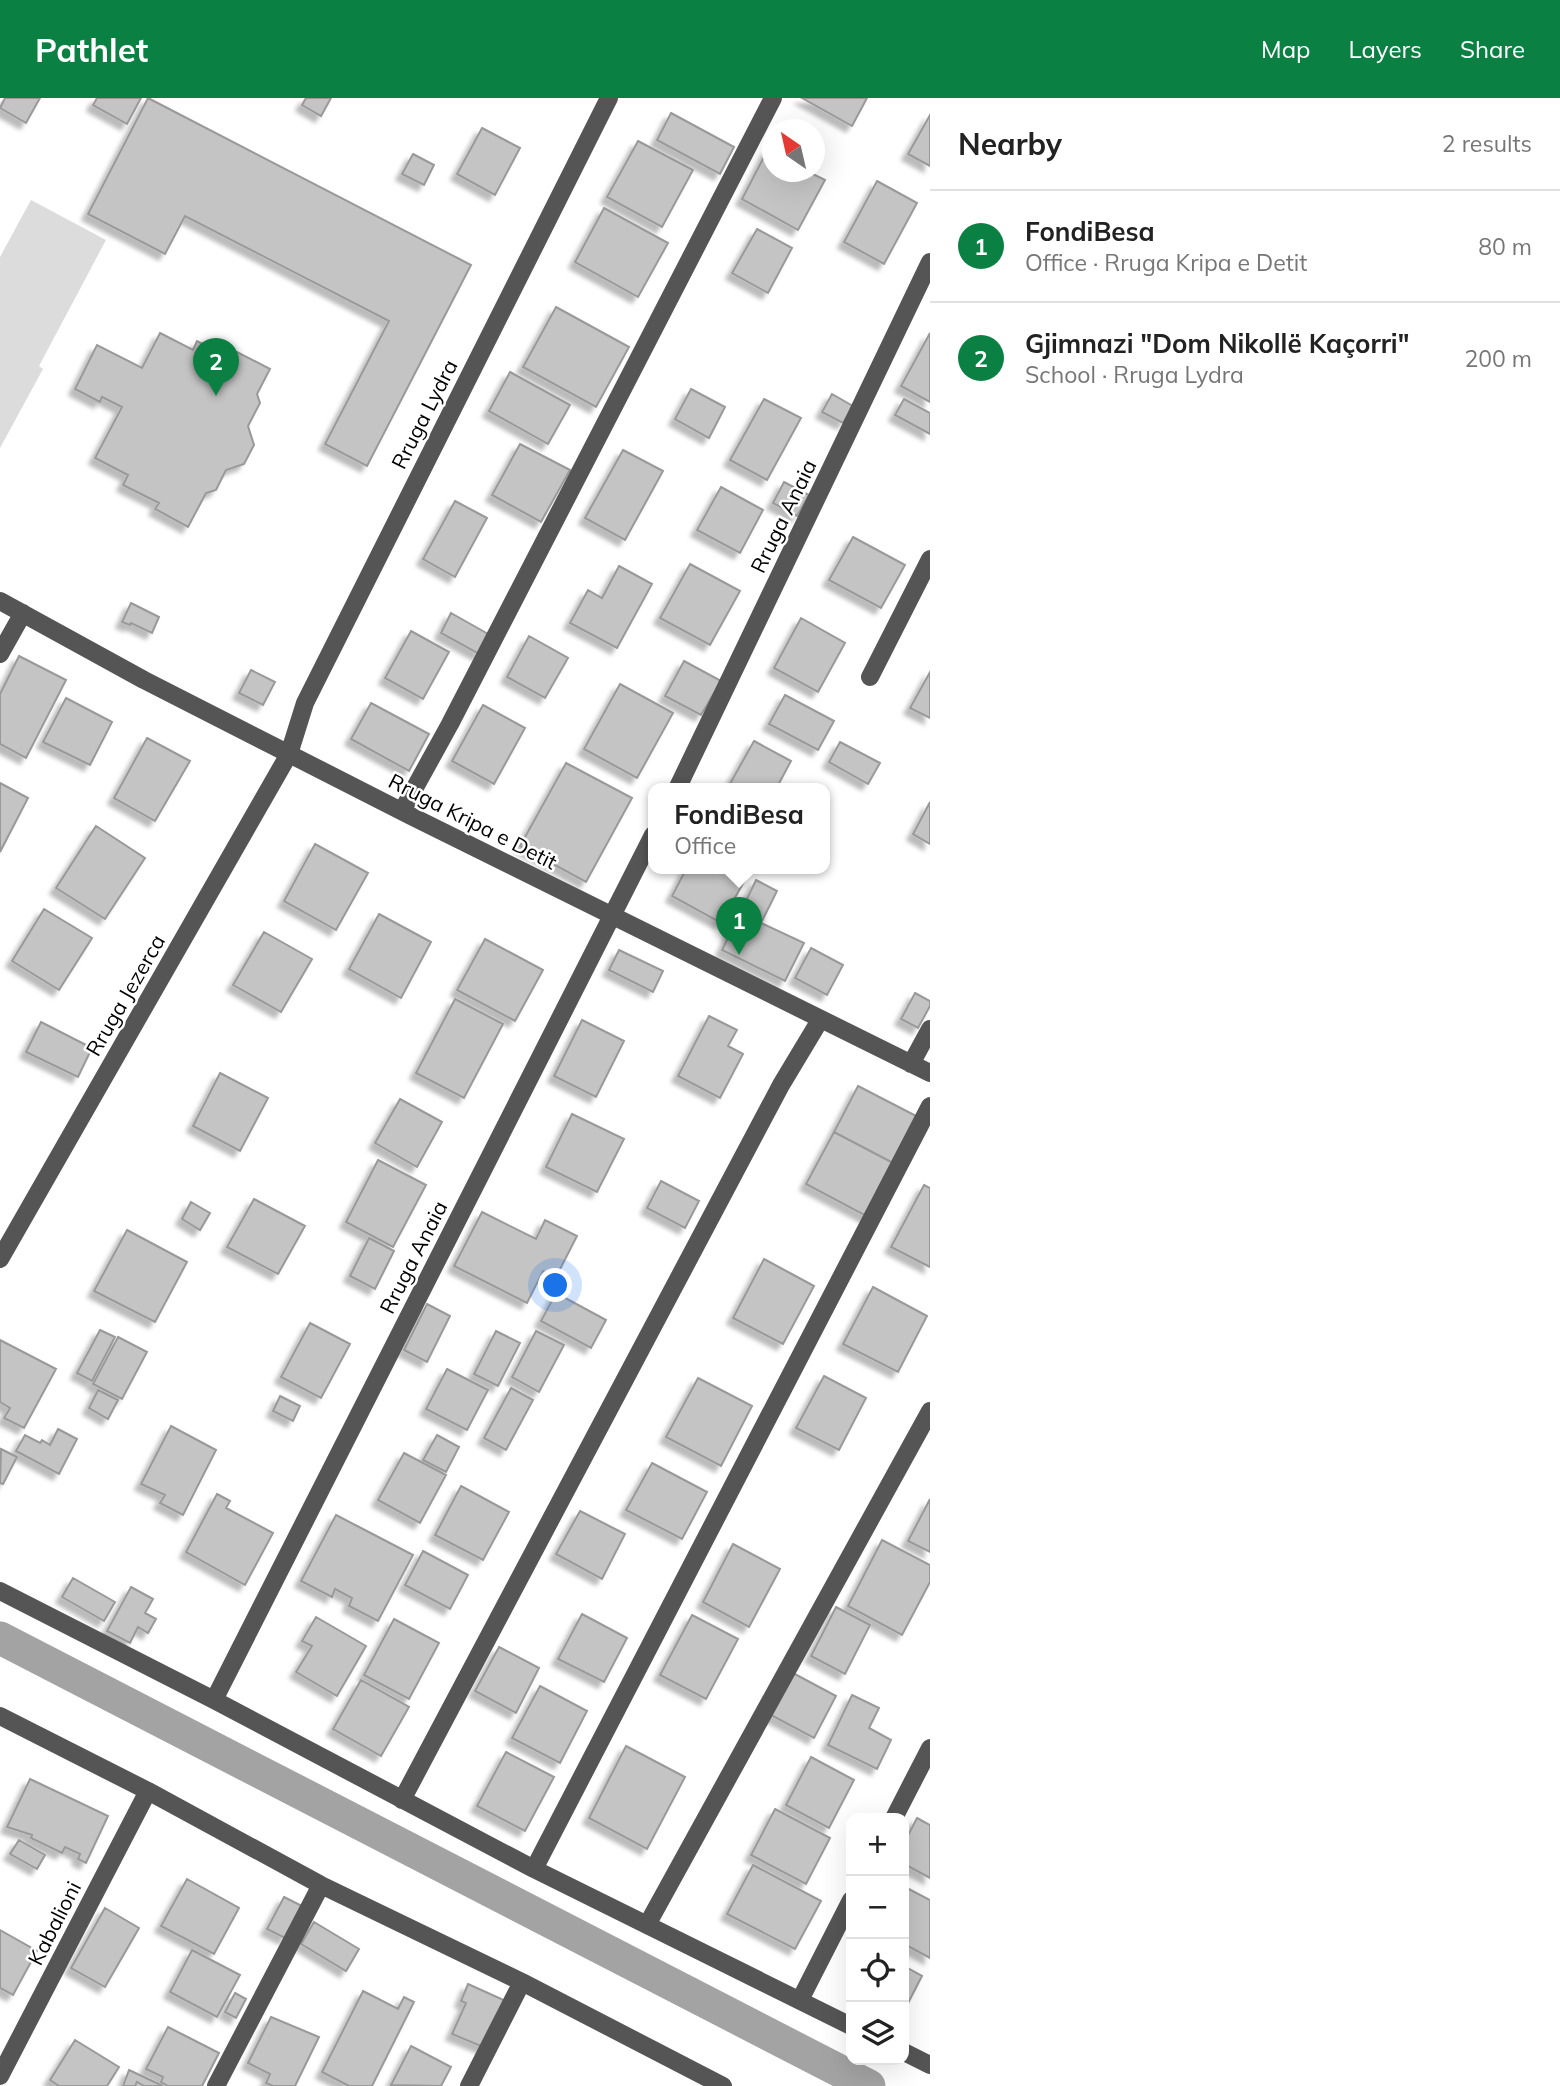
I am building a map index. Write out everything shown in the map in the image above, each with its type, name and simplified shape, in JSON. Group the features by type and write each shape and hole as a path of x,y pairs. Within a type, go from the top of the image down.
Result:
{"street":[{"name":"Rruga Lydra","path":"289,754 305,703 608,98"},
{"path":"402,810 450,724 773,98"},
{"name":"Rruga Anaia","path":"680,783 930,262"},
{"path":"870,677 930,559"},
{"name":"Rruga Kripa e Detit","path":"0,601 144,680 289,754 930,1073"},
{"path":"0,654 23,613"},
{"name":"Rruga Jezerca","path":"0,1259 289,754"},
{"name":"Rruga Anaia","path":"214,1700 648,845"},
{"path":"402,1800 774,1097 820,1020"},
{"path":"911,1064 930,1029"},
{"path":"534,1869 930,1106"},
{"path":"647,1925 930,1411"},
{"path":"0,1591 214,1700 534,1869 846,2023"},
{"path":"0,1716 148,1791 321,1885 522,1982 723,2086"},
{"path":"897,1813 930,1748"},
{"name":"Kabalioni","path":"0,2076 148,1791"},
{"path":"216,2086 321,1885"},
{"path":"800,2000 846,1910"},
{"path":"469,2086 522,1982"},
{"path":"909,2054 930,2065"}],"shaded area":[{"path":"31,200 106,240 39,366 43,369 0,448 0,257"}],"building":[{"path":"5,98 40,98 26,123 0,108"},
{"path":"97,98 141,98 127,124 93,105"},
{"path":"148,98 471,265 367,466 325,444 389,321 185,216 165,254 88,214"},
{"path":"306,98 331,98 321,116 302,105"},
{"path":"802,98 867,98 852,126"},
{"path":"671,113 734,147 720,174 657,140"},
{"path":"930,115 930,166 908,154"},
{"path":"482,128 520,148 495,195 457,174"},
{"path":"638,141 693,170 662,227 607,197"},
{"path":"413,154 434,165 424,185 402,174"},
{"path":"762,161 762,182 824,182 798,230 742,199"},
{"path":"877,181 917,203 884,264 844,242"},
{"path":"604,208 668,243 638,297 575,262"},
{"path":"757,229 792,248 768,293 732,273"},
{"path":"556,307 629,347 596,407 523,367"},
{"path":"160,333 193,350 197,341 233,359 237,352 270,369 257,394 260,403 248,426 254,445 244,464 226,470 216,490 206,493 188,527 155,509 159,503 123,485 128,475 95,458 122,407 102,397 100,402 75,389 97,345 142,368"},
{"path":"930,333 930,402 901,386"},
{"path":"510,372 570,405 548,444 489,411"},
{"path":"691,389 725,407 709,438 675,419"},
{"path":"832,394 853,406 843,423 822,412"},
{"path":"764,399 801,418 767,480 730,460"},
{"path":"904,399 930,413 930,434 895,415"},
{"path":"520,444 570,470 541,522 492,495"},
{"path":"623,450 663,471 625,540 585,518"},
{"path":"784,482 809,495 797,516 773,503"},
{"path":"721,487 763,510 740,553 697,530"},
{"path":"455,501 487,518 455,577 423,559"},
{"path":"853,537 905,565 881,608 829,580"},
{"path":"690,564 740,591 710,645 660,618"},
{"path":"619,566 652,584 617,648 570,623 588,590 602,598"},
{"path":"131,603 159,617 152,633 131,623 122,622"},
{"path":"451,613 490,635 479,654 441,633"},
{"path":"801,618 845,643 818,692 774,668"},
{"path":"411,631 449,652 423,699 385,678"},
{"path":"529,636 568,658 545,698 507,677"},
{"path":"19,656 66,680 26,758 0,744 0,694"},
{"path":"684,661 721,681 701,715 665,696"},
{"path":"251,670 275,682 263,705 239,693"},
{"path":"930,672 930,718 910,708"},
{"path":"620,684 673,713 637,778 584,749"},
{"path":"785,695 834,721 818,750 769,724"},
{"path":"66,698 112,722 90,765 43,742"},
{"path":"371,703 429,734 409,771 351,739"},
{"path":"483,705 525,728 494,784 452,761"},
{"path":"147,738 190,761 155,821 114,798"},
{"path":"754,741 791,761 779,783 730,783"},
{"path":"840,742 880,763 868,784 829,762"},
{"path":"566,763 632,798 586,882 520,846"},
{"path":"0,783 28,798 0,852"},
{"path":"930,802 930,844 913,834"},
{"path":"96,826 145,858 105,919 56,888"},
{"path":"315,844 368,873 336,930 284,901"},
{"path":"683,874 748,874 721,923 672,896"},
{"path":"756,880 777,891 761,923 804,943 785,981 722,950"},
{"path":"44,909 92,938 59,990 12,961"},
{"path":"379,914 431,942 401,998 349,969"},
{"path":"264,932 312,959 281,1012 233,985"},
{"path":"485,939 543,970 515,1021 457,990"},
{"path":"811,948 843,965 827,995 795,978"},
{"path":"619,950 663,971 653,992 609,970"},
{"path":"915,993 930,1001 918,1028 901,1019"},
{"path":"455,999 503,1024 464,1098 416,1073"},
{"path":"709,1016 737,1030 728,1046 743,1054 720,1098 678,1076"},
{"path":"582,1020 624,1041 596,1097 554,1076"},
{"path":"41,1022 92,1048 78,1077 26,1052"},
{"path":"220,1073 268,1098 240,1151 193,1126"},
{"path":"858,1086 920,1118 895,1164 834,1132"},
{"path":"400,1099 442,1122 417,1167 375,1143"},
{"path":"572,1114 624,1139 597,1192 546,1167"},
{"path":"834,1132 895,1164 868,1217 806,1184"},
{"path":"378,1160 426,1185 393,1247 346,1222"},
{"path":"661,1181 699,1201 685,1228 647,1208"},
{"path":"924,1185 930,1188 930,1267 891,1247"},
{"path":"254,1199 305,1226 278,1274 227,1247"},
{"path":"191,1202 210,1213 200,1230 182,1219"},
{"path":"482,1212 536,1239 545,1220 577,1236 556,1277 543,1271 527,1303 454,1266"},
{"path":"127,1230 187,1262 155,1322 94,1291"},
{"path":"369,1238 394,1251 375,1289 350,1276"},
{"path":"764,1259 814,1286 783,1344 733,1318"},
{"path":"873,1287 927,1316 898,1372 843,1344"},
{"path":"556,1293 606,1320 591,1348 541,1321"},
{"path":"427,1304 450,1316 427,1362 404,1350"},
{"path":"310,1323 350,1344 321,1398 281,1377"},
{"path":"100,1330 115,1337 92,1381 77,1373"},
{"path":"496,1331 520,1343 498,1386 474,1374"},
{"path":"536,1331 564,1345 539,1392 512,1377"},
{"path":"118,1337 147,1352 122,1399 93,1384"},
{"path":"0,1340 56,1369 24,1428 4,1418 10,1408 0,1402"},
{"path":"447,1369 488,1390 467,1430 426,1409"},
{"path":"824,1376 866,1398 839,1450 796,1428"},
{"path":"698,1378 752,1406 721,1466 666,1437"},
{"path":"511,1388 533,1400 506,1450 484,1438"},
{"path":"98,1390 118,1400 108,1419 89,1408"},
{"path":"280,1396 300,1406 293,1421 273,1411"},
{"path":"171,1426 216,1450 183,1515 160,1503 165,1495 141,1484"},
{"path":"58,1429 77,1439 59,1474 16,1451 25,1435 50,1445"},
{"path":"437,1435 459,1447 446,1472 423,1460"},
{"path":"1,1449 17,1457 3,1484 0,1483"},
{"path":"404,1453 446,1475 420,1523 378,1500"},
{"path":"652,1463 707,1492 682,1539 626,1510"},
{"path":"461,1486 509,1512 483,1560 435,1535"},
{"path":"217,1494 230,1501 226,1508 273,1533 245,1585 186,1552"},
{"path":"930,1499 930,1552 908,1541"},
{"path":"580,1511 625,1534 602,1579 556,1554"},
{"path":"336,1515 413,1555 378,1621 349,1606 352,1598 335,1589 332,1597 301,1581"},
{"path":"882,1540 930,1565 930,1582 902,1635 848,1606"},
{"path":"733,1544 780,1569 749,1627 703,1602"},
{"path":"423,1551 468,1575 450,1609 405,1585"},
{"path":"73,1578 115,1602 104,1621 62,1597"},
{"path":"131,1587 153,1599 145,1613 156,1619 148,1633 138,1627 130,1643 107,1631"},
{"path":"836,1607 870,1625 845,1674 811,1656"},
{"path":"582,1614 627,1638 604,1682 558,1659"},
{"path":"692,1615 738,1639 706,1699 660,1675"},
{"path":"316,1617 366,1646 337,1696 296,1672 312,1646 302,1641"},
{"path":"394,1619 439,1643 409,1699 364,1675"},
{"path":"499,1647 539,1668 516,1713 475,1691"},
{"path":"791,1672 836,1696 814,1738 769,1714"},
{"path":"361,1680 409,1707 381,1756 333,1729"},
{"path":"540,1686 587,1711 560,1763 512,1738"},
{"path":"852,1695 879,1708 869,1728 891,1740 877,1769 828,1745"},
{"path":"626,1746 685,1777 647,1849 589,1818"},
{"path":"506,1752 554,1777 525,1831 477,1806"},
{"path":"811,1757 854,1780 829,1828 786,1805"},
{"path":"30,1779 108,1816 86,1863 78,1859 80,1854 65,1847 62,1853 31,1838 32,1835 7,1827"},
{"path":"775,1809 830,1838 806,1884 751,1855"},
{"path":"917,1818 930,1825 930,1878 909,1867 909,1833"},
{"path":"19,1840 45,1855 37,1869 10,1854"},
{"path":"753,1865 821,1901 795,1949 727,1914"},
{"path":"187,1879 239,1908 214,1954 161,1926"},
{"path":"909,1889 930,1900 930,1958 909,1947"},
{"path":"284,1897 302,1906 285,1938 267,1929"},
{"path":"105,1908 139,1928 105,1987 71,1968"},
{"path":"314,1922 359,1949 346,1971 301,1944"},
{"path":"0,1930 37,1951 13,1995 0,1988"},
{"path":"192,1950 240,1975 217,2017 170,1992"},
{"path":"909,1969 922,1976 909,2001"},
{"path":"468,1984 508,2002 488,2049 452,2034 466,2003 461,2001"},
{"path":"363,1991 398,2009 404,1997 414,2002 372,2086 349,2086 322,2072"},
{"path":"235,1993 246,1999 236,2018 225,2012"},
{"path":"271,2017 319,2037 295,2086 273,2086 266,2083 270,2074 248,2063"},
{"path":"168,2027 219,2053 202,2086 168,2086 161,2082 163,2077 146,2069"},
{"path":"75,2040 119,2067 107,2086 59,2086 50,2080"},
{"path":"411,2046 451,2067 441,2086 391,2085"},
{"path":"129,2070 163,2086 144,2086 137,2082 135,2086 123,2086"}],"waterway":[{"path":"0,1638 869,2086"}],"place":[{"name":"Gjimnazi \"Dom Nikollë Kaçorri\"","path":"216,396"},
{"name":"FondiBesa","path":"739,955"}]}
